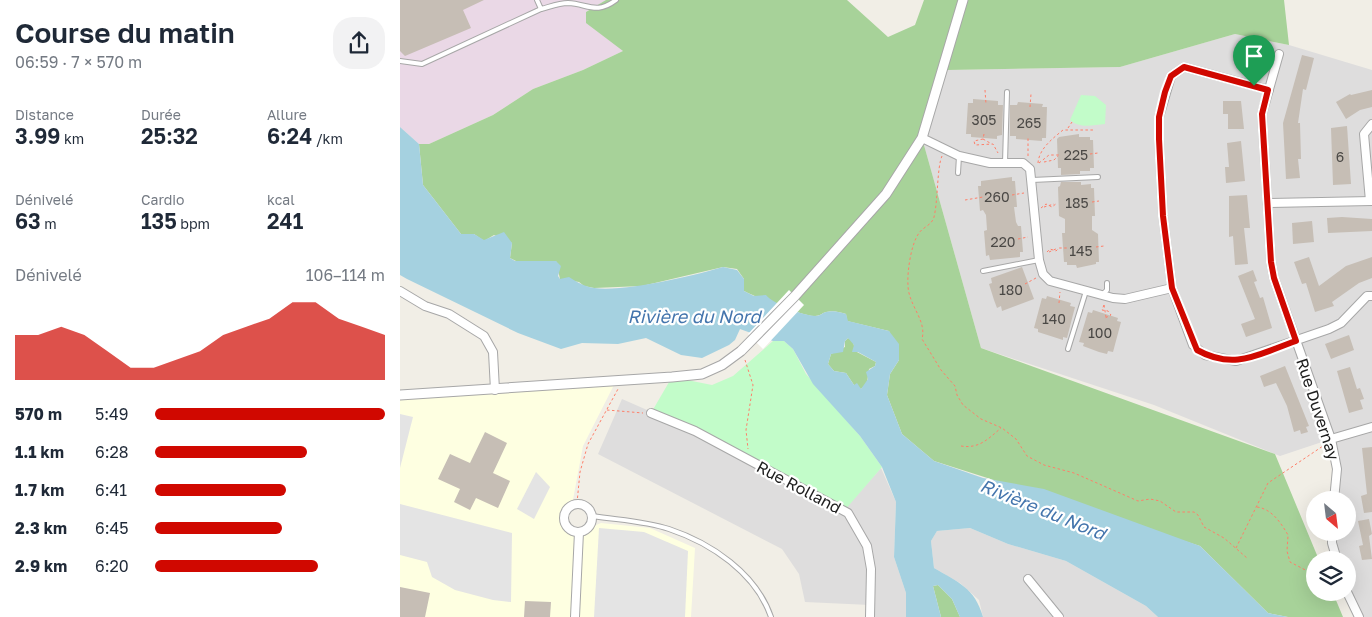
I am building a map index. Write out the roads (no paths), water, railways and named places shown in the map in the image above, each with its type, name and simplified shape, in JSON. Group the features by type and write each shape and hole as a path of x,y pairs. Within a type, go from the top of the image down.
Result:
{"street":[{"path":"400,395 495,390 702,374 722,365 742,351 795,296 886,194 922,138 963,0"},
{"name":"Rue Duvernay","path":"1279,54 1262,114 1267,203 1274,278 1331,439 1337,469 1335,491"},
{"path":"1268,90 1184,67 1171,76 1159,117 1163,216 1172,288 1193,345 1205,355 1236,362 1315,335 1340,323 1367,296 1372,296"},
{"path":"1267,203 1371,201 1364,134 1372,124"},
{"path":"922,138 959,156 990,163 1023,163 1030,169 1039,260 1043,274 1050,281 1102,295 1125,298 1172,288"},
{"path":"400,291 425,306 449,314 484,336 493,352 495,390"},
{"name":"Rue Rolland","path":"651,413 695,431 848,513 867,546 871,569 870,617"},
{"path":"1331,439 1372,427"},
{"path":"577,503 587,506 593,516 589,528 580,532 568,529 564,519 566,510 577,503"},
{"path":"575,617 580,532"},
{"path":"1028,579 1060,617"},
{"path":"1351,601 1359,617"}],"lane":[{"path":"537,0 541,9"},
{"path":"400,61 422,64 541,9 567,3 590,9 610,5 616,0"},
{"path":"1005,163 1007,92"},
{"path":"958,173 959,156"},
{"path":"1032,180 1098,177"},
{"path":"984,272 1039,260"},
{"path":"1102,295 1107,290 1108,283"},
{"path":"1068,349 1086,291"},
{"path":"593,516 669,529 710,548 754,584 771,617"}],"water":[{"name":"Rivière du Nord","path":"400,127 419,144 423,185 461,234 474,234 484,240 504,232 512,243 510,258 515,261 556,261 561,266 558,276 560,279 569,277 584,285 598,288 654,283 723,267 737,270 744,279 744,291 754,296 766,295 782,306 811,315 817,316 829,311 846,314 848,321 889,331 899,344 899,360 890,374 887,395 902,434 934,461 983,478 1044,489 1200,546 1268,613 1288,617 1158,617 1146,606 1066,561 1008,544 970,528 937,531 931,541 934,568 958,582 970,592 980,607 983,617 960,617 952,599 938,585 933,586 941,617 906,617 906,593 894,557 896,502 882,467 860,436 813,384 793,349 784,341 773,341 740,329 735,340 729,345 702,358 681,355 646,338 618,344 582,343 561,349 518,333 400,275","holes":["848,338 854,345 852,352 858,352 876,362 875,366 866,372 868,379 861,389 857,383 854,385 846,373 834,371 828,364 831,354 843,352 845,341"]}]}
